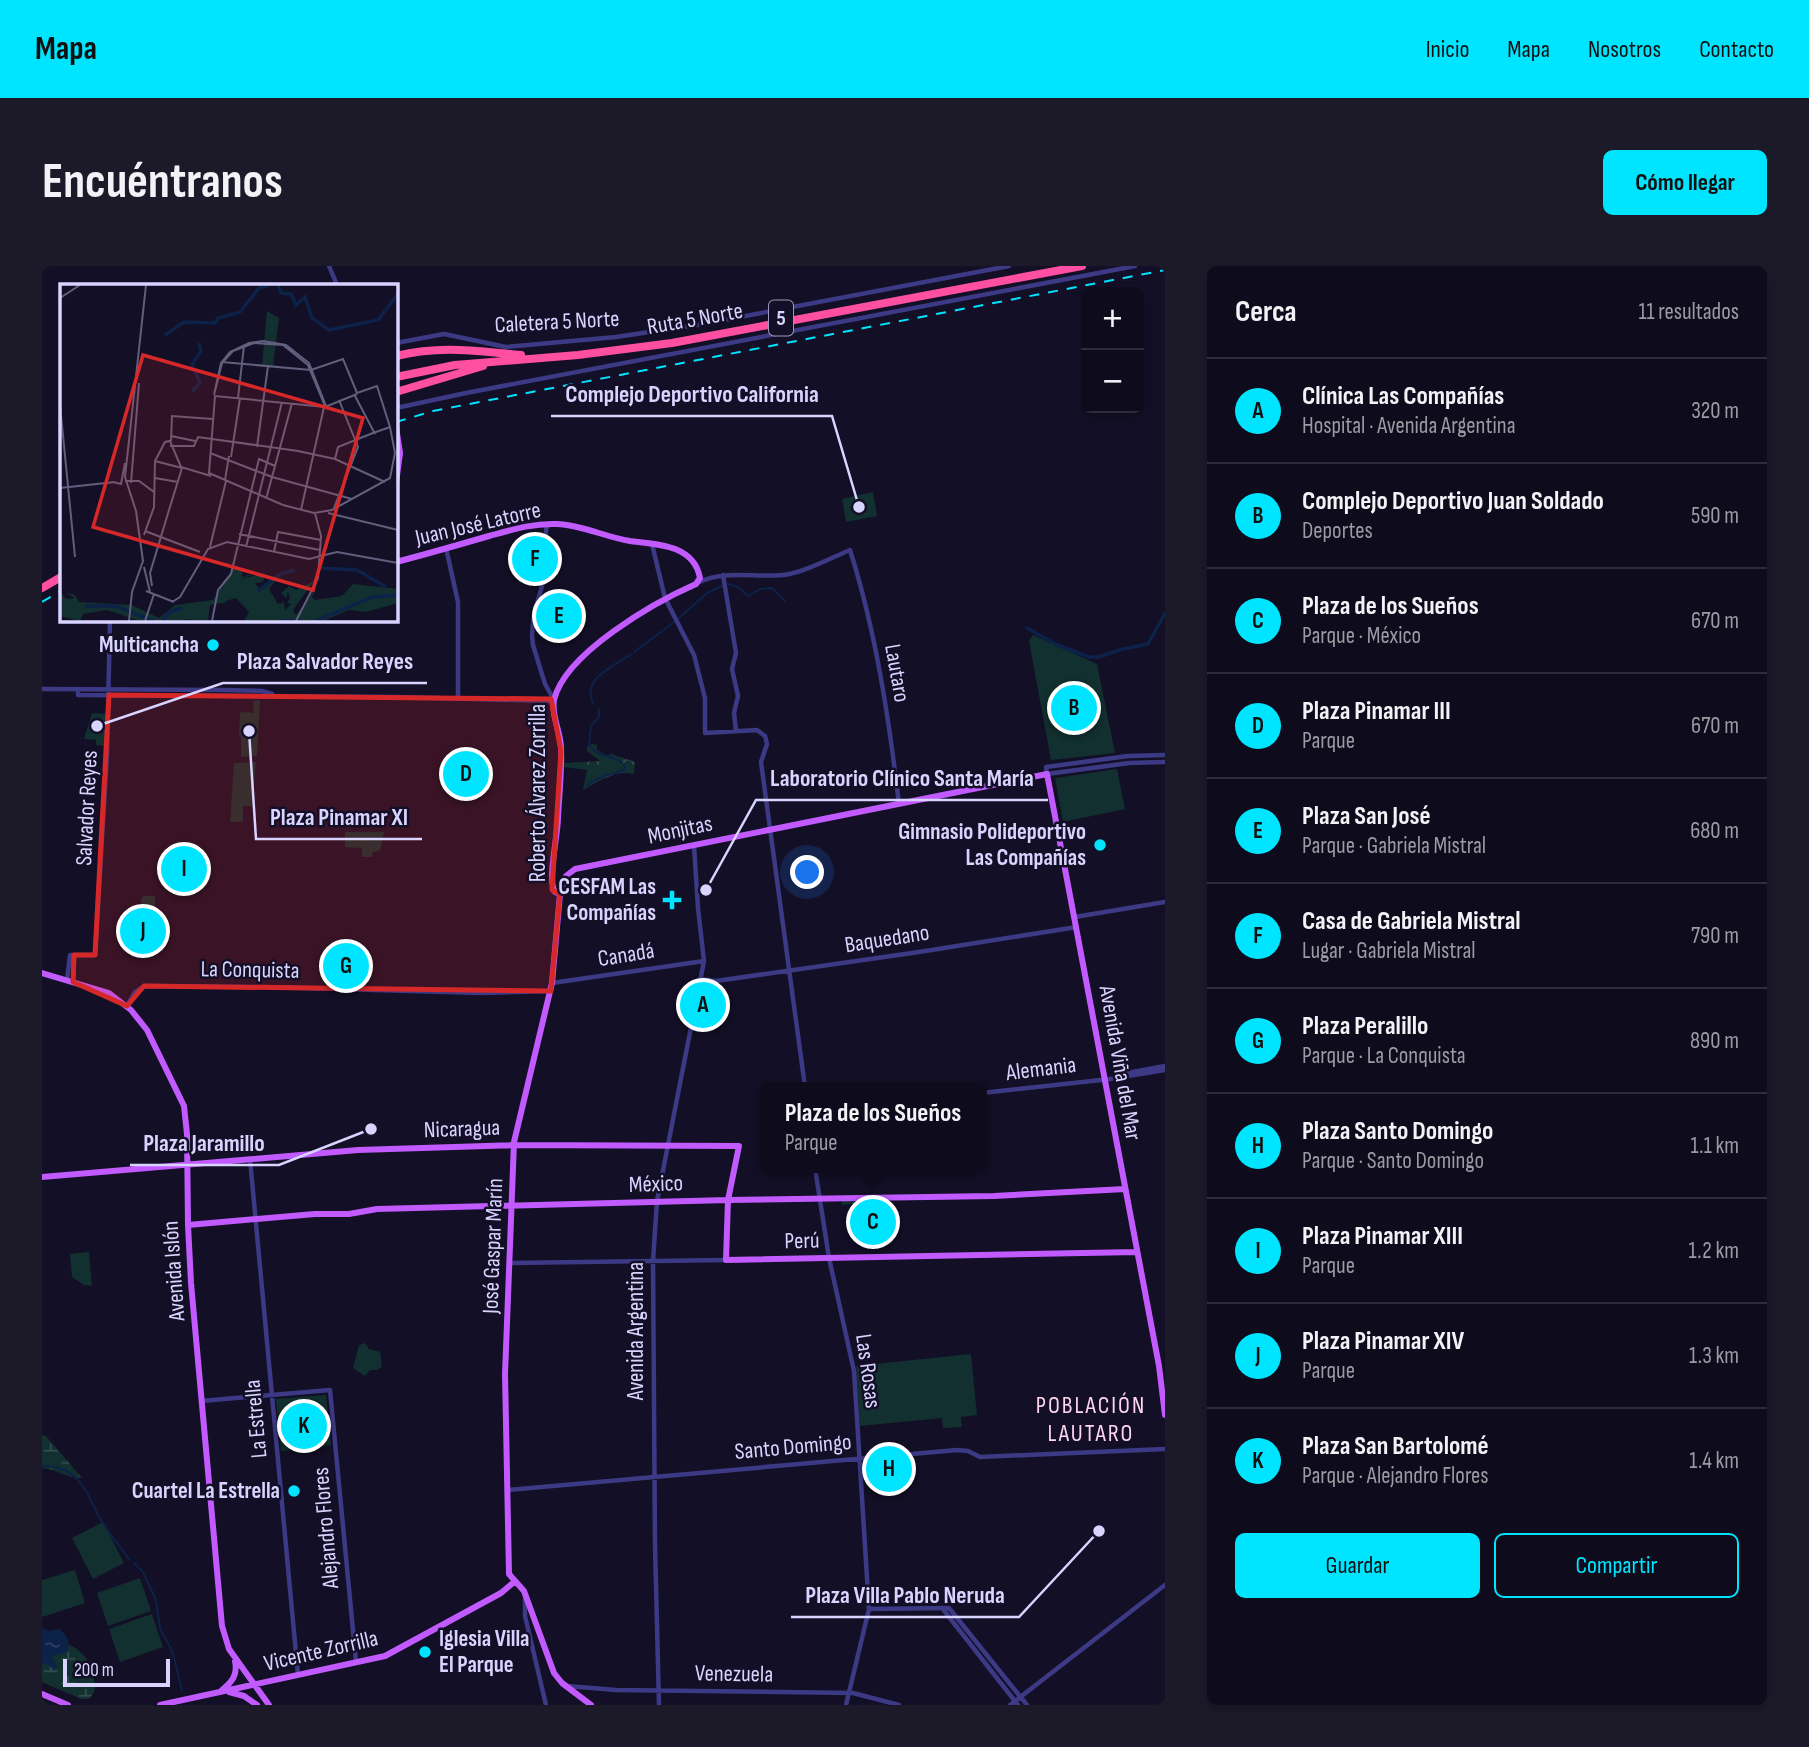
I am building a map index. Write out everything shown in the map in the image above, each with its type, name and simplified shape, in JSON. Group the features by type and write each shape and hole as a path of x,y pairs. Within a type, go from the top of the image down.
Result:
{"highway":[{"name":"Ruta 5 Norte","path":"397,374 447,360 605,347 688,335 1055,266"},
{"name":"Ruta 5 Norte","path":"397,374 444,366 597,353 672,343 1082,266"},
{"path":"397,356 452,348 521,355"},
{"path":"397,392 507,361"},
{"path":"42,589 59,582"}],"main road":[{"path":"397,435 400,458 397,477"},
{"name":"Juan José Latorre","path":"397,562 527,526 547,524 568,525 617,538 677,549 692,562 699,573"},
{"path":"696,584 699,573"},
{"name":"Roberto Álvarez Zorrilla","path":"560,894 555,892 552,884 558,831 561,751 554,701 563,681 581,660 634,616 696,584"},
{"name":"Monjitas","path":"557,914 566,876 575,869 899,804 1047,771"},
{"name":"Avenida Viña del Mar","path":"1047,771 1164,1387 1165,1415"},
{"name":"José Gaspar Marín","path":"514,1582 509,1571 505,1374 514,1145 551,987 557,914"},
{"name":"Avenida Islón","path":"42,973 109,993 127,1006 147,1030 181,1100 187,1135 188,1225 200,1401 222,1626 225,1640 234,1657 257,1684"},
{"name":"Nicaragua","path":"42,1175 358,1150 514,1145 739,1146 728,1200"},
{"name":"México","path":"188,1225 315,1214 349,1214 377,1209 1039,1195 1125,1189"},
{"path":"726,1260 728,1200"},
{"name":"Perú","path":"726,1260 1137,1252"},
{"path":"514,1582 525,1594 554,1673 566,1686 592,1705"},
{"name":"Vicente Zorrilla","path":"160,1705 398,1651 501,1593 514,1582"},
{"name":"Avenida Islón","path":"225,1640 271,1705"},
{"path":"219,1692 230,1684 235,1676 237,1668 234,1657"},
{"path":"219,1692 240,1694 257,1705"},
{"path":"42,1694 68,1705"}],"street":[{"path":"329,266 337,284"},
{"name":"Caletera 5 Norte","path":"397,343 448,334 487,345 513,347 632,335 1009,266"},
{"name":"Caletera 5 Norte","path":"397,408 1135,266"},
{"path":"547,524 544,547 546,572 534,614 532,635 545,684 554,701"},
{"path":"652,543 665,598 694,655 705,698 705,733 761,731 767,744 761,762 804,1082"},
{"path":"446,548 458,603 458,698"},
{"name":"Roberto Álvarez Zorrilla","path":"696,584 723,575 785,575 850,550"},
{"name":"Lautaro","path":"850,550 871,632 891,736 899,804"},
{"path":"699,573 709,578"},
{"path":"723,575 736,653 732,669 738,696 734,713 736,731"},
{"name":"Salvador Reyes","path":"70,981 69,957 95,956 109,692 110,621"},
{"path":"42,689 78,692 262,691 278,696"},
{"path":"177,692 554,701"},
{"path":"1047,771 1128,756 1165,755"},
{"path":"1047,771 1165,762"},
{"name":"Avenida Argentina","path":"659,1705 653,1261 657,1202 704,961 694,845"},
{"path":"1075,917 1165,902"},
{"name":"Baquedano","path":"701,979 716,981 1077,927"},
{"name":"Canadá","path":"551,987 704,961"},
{"name":"La Conquista","path":"127,1006 135,992 144,986 495,993 551,987"},
{"name":"Alemania","path":"987,1092 1105,1079 1165,1068"},
{"name":"La Estrella","path":"250,1159 298,1675"},
{"name":"Las Rosas","path":"816,1173 829,1258 854,1371 869,1609 846,1705"},
{"name":"Perú","path":"510,1263 726,1260"},
{"name":"Alejandro Flores","path":"271,1395 330,1390 356,1662"},
{"path":"200,1401 271,1395"},
{"name":"Santo Domingo","path":"507,1490 960,1450 982,1457 1165,1449"},
{"path":"941,1608 1014,1704 1165,1585"},
{"path":"525,1594 525,1616 546,1705"},
{"path":"869,1609 949,1608 1027,1705"},
{"name":"Venezuela","path":"566,1686 659,1691 847,1693 899,1705"}],"highlighted area":[{"path":"109,695 551,699 561,751 552,890 560,894 551,991 144,986 127,1006 73,982 74,955 95,955"}],"green space":[{"path":"873,492 877,516 846,522 842,499"},
{"path":"1033,635 1097,664 1115,753 1051,760 1029,641"},
{"path":"260,700 257,756 241,757 240,712 254,713 253,701"},
{"path":"92,713 107,714 105,746 96,745 96,740 84,739"},
{"path":"597,745 597,750 607,756 611,754 635,762 634,774 613,775 583,790 587,770 564,767 564,763 600,761 587,751 587,747"},
{"path":"256,762 252,806 243,806 243,822 230,822 234,763"},
{"path":"1117,769 1125,809 1063,822 1055,778"},
{"path":"345,832 384,832 380,851 373,852 372,857 362,857 362,848 345,847"},
{"path":"143,896 155,896 155,916 138,947 141,899"},
{"path":"353,953 360,954 357,976 333,976 334,956 352,956"},
{"path":"886,1199 892,1236 859,1237 854,1206 842,1205 842,1201"},
{"path":"89,1252 92,1286 84,1285 72,1277 70,1254"},
{"path":"365,1343 369,1349 380,1352 382,1367 370,1370 365,1376 353,1368 359,1345"},
{"path":"971,1354 977,1415 961,1417 962,1427 943,1428 942,1418 860,1426 856,1366"},
{"path":"326,1395 331,1445 281,1451 276,1399"},
{"path":"42,1435 46,1436 82,1478 42,1468"},
{"path":"103,1522 124,1563 93,1579 72,1538"},
{"path":"75,1570 85,1603 42,1617 42,1580"},
{"path":"140,1578 151,1611 108,1626 97,1593"},
{"path":"152,1614 163,1647 120,1662 109,1629"},
{"path":"42,1633 73,1647 85,1657 95,1684 95,1690 89,1699 81,1699 42,1682"}],"water":[{"path":"42,1628 49,1631 59,1629 68,1639 67,1652 52,1656 57,1668 52,1669 47,1663 42,1664"}],"waterway":[{"path":"728,584 738,587 748,596 760,589 772,588 785,601"},
{"path":"679,618 707,593 722,586"},
{"path":"1027,628 1057,645 1089,657 1099,657 1148,644 1165,613"},
{"path":"634,652 674,622"},
{"path":"593,703 592,686 596,680 631,654"},
{"path":"587,786 625,769 621,762 597,752 589,745 591,726 599,717 599,709"},
{"path":"42,1466 64,1470 78,1480 104,1525 130,1560"},
{"path":"134,1563 143,1572 156,1600 160,1628 173,1653 182,1691"}],"railway":[{"path":"397,422 433,411 1165,270"},
{"path":"42,602 60,592"}],"place":[{"name":"Complejo Deportivo California","path":"859,507"},
{"name":"Casa de Gabriela Mistral","path":"535,559"},
{"name":"Plaza San José","path":"559,616"},
{"name":"Multicancha","path":"213,645"},
{"name":"Complejo Deportivo Juan Soldado","path":"1074,708"},
{"name":"Plaza Salvador Reyes","path":"97,726"},
{"name":"Plaza Pinamar XI","path":"249,731"},
{"name":"Plaza Pinamar III","path":"466,774"},
{"name":"Gimnasio Polideportivo Las Compañías","path":"1100,845"},
{"name":"Plaza Pinamar XIII","path":"184,869"},
{"name":"Laboratorio Clínico Santa María","path":"706,890"},
{"name":"CESFAM Las Compañías","path":"672,900"},
{"name":"Plaza Pinamar XIV","path":"143,931"},
{"name":"Plaza Peralillo","path":"346,966"},
{"name":"Clínica Las Compañías","path":"703,1005"},
{"name":"Plaza Jaramillo","path":"371,1129"},
{"name":"Plaza de los Sueños","path":"873,1222"},
{"name":"Plaza San Bartolomé","path":"304,1426"},
{"name":"Plaza Santo Domingo","path":"889,1469"},
{"name":"Cuartel La Estrella","path":"294,1491"},
{"name":"Plaza Villa Pablo Neruda","path":"1099,1531"},
{"name":"Iglesia Villa El Parque","path":"425,1652"}],"district":[{"name":"POBLACIÓN LAUTARO","path":"1091,1419"}]}
